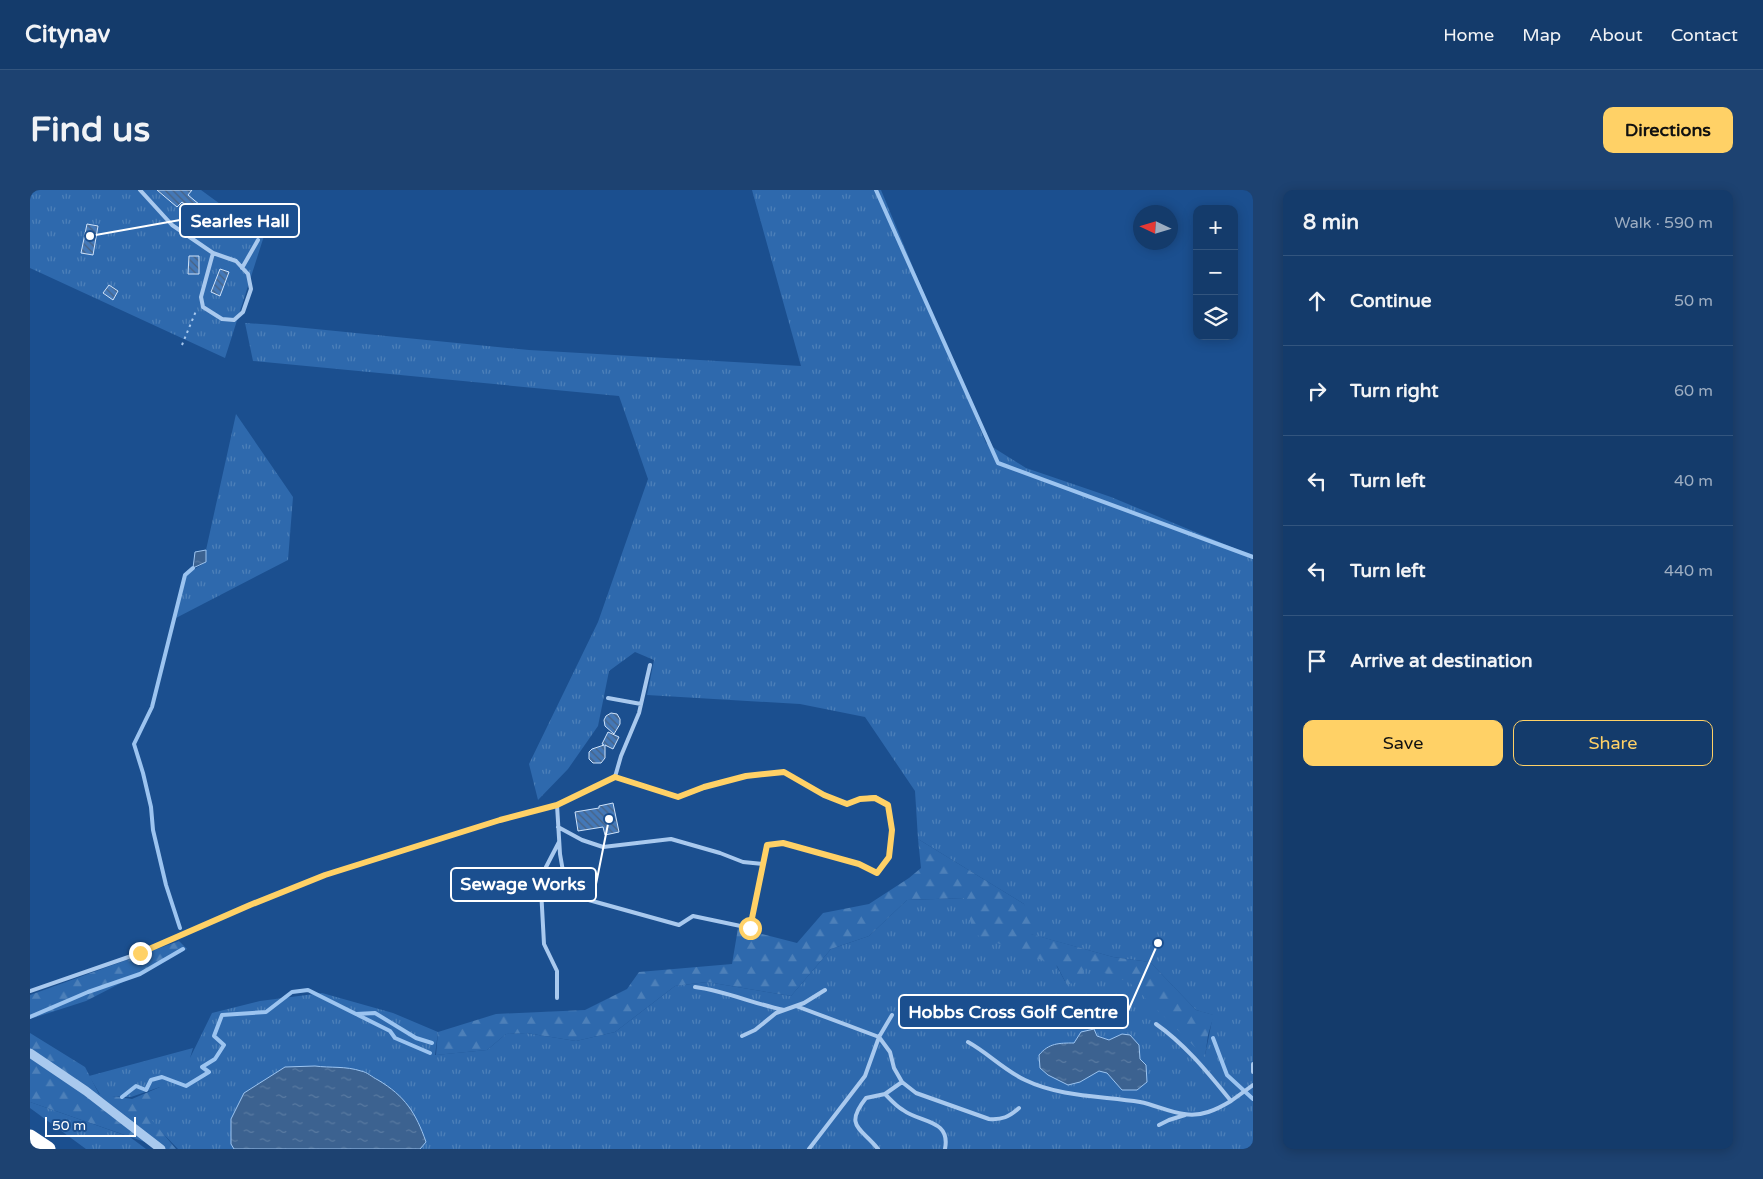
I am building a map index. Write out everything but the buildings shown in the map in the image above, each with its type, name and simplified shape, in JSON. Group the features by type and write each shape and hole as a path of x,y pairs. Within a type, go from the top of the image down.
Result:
{"highway":[{"path":"30,1137 48,1149"}],"street":[{"path":"30,1053 86,1091 160,1149"}],"lane":[{"path":"140,190 172,226 213,253 236,261 248,274 251,289 243,312 234,320 222,319 202,307 201,297 213,253"},
{"path":"242,268 258,240"},
{"path":"615,777 641,704 650,665"},
{"path":"608,698 641,704"},
{"path":"30,991 140,953 325,875 500,820 557,805 615,777 678,797 704,787 746,776 784,772 824,795 847,804 860,799 875,798 888,805 892,830 889,857 877,873 859,864 783,843 767,845 750,928 693,916 679,925 567,894 560,854 557,805"},
{"path":"558,827 582,840 603,847 671,839 720,852 743,862 763,864"},
{"path":"557,998 557,971 544,944 540,889 546,866 559,841"},
{"path":"695,987 727,993 784,1010"},
{"path":"742,1036 755,1030 776,1013 796,1006 825,990"},
{"path":"796,1006 878,1037 890,1052 894,1068 902,1082 916,1093 989,1119 1000,1120 1010,1116 1018,1108"},
{"path":"808,1149 866,1076 878,1037 892,1014"},
{"path":"1156,1024 1171,1035 1198,1061 1231,1101"},
{"path":"968,1042 997,1064 1025,1080 1058,1092 1143,1103 1185,1114 1204,1114 1216,1110 1253,1085"},
{"path":"1253,1064 1253,1072"},
{"path":"878,1149 857,1128 855,1117 859,1106 866,1098 885,1094 902,1082"},
{"path":"885,1094 903,1111 932,1123 944,1131 945,1149"},
{"path":"1159,1125 1185,1114"}],"path":[{"path":"182,346 201,297"}],"green space":[{"path":"30,190 201,190 264,236 225,358 30,268"},
{"path":"752,190 881,190 986,443 1026,468 1111,497 1253,556 1253,1149 178,1149 148,1118 160,1087 131,1097 101,1096 89,1076 193,1048 190,1058 212,1013 260,1001 322,993 393,1013 438,1032 435,1055 487,1050 506,1034 526,1033 576,1041 615,1032 675,986 707,982 791,996 831,949 869,936 907,900 964,898 1055,963 1067,985 1085,965 1129,981 1205,1056 1213,1015 1196,1010 1150,962 1113,957 1030,934 1024,904 918,839 915,791 865,717 800,704 647,695 654,660 635,652 609,671 598,726 568,769 538,800 529,764 598,622 648,479 619,396 253,361 245,323 529,350 801,366"},
{"path":"236,414 293,497 288,560 174,619 185,575 206,562 206,550"},
{"path":"918,839 1024,904 1032,919 1031,934 1113,957 1150,962 1196,1010 1214,1015 1208,1035 1205,1057 1129,982 1085,966 1082,980 1067,985 1057,966 974,934 964,898 907,900 869,936 831,949 791,996 707,982 675,986 615,1032 576,1041 526,1033 506,1034 487,1050 436,1055 438,1032 496,1014 585,1010 627,989 639,972 732,964 738,928 797,943 823,913 869,904 921,868"},
{"path":"179,941 187,949 86,1001 30,1019 30,995"},
{"path":"30,1033 85,1067 99,1094 132,1099 160,1087 162,1096 151,1119 176,1149 165,1149 30,1102"},
{"path":"30,1102 130,1137 146,1149 86,1149 30,1108"}],"water":[{"path":"206,550 206,562 193,568 195,552"},
{"path":"1094,1029 1097,1036 1109,1040 1122,1034 1130,1035 1139,1045 1140,1059 1146,1065 1147,1082 1137,1090 1122,1090 1107,1073 1099,1071 1080,1082 1068,1085 1048,1075 1040,1068 1039,1055 1047,1048 1059,1044 1074,1043 1081,1032"},
{"path":"285,1067 350,1068 367,1073 387,1086 402,1099 414,1114 426,1142 420,1149 234,1149 231,1144 231,1119 244,1093"}],"waterway":[{"path":"876,190 998,463 1253,557"},
{"path":"180,928 166,885 153,830 151,807 134,744 152,707 185,575 193,568"},
{"path":"30,1017 88,992 140,974 183,949"},
{"path":"122,1097 136,1086 146,1090 151,1080 162,1077 186,1086 209,1072 202,1067 215,1059 224,1045 214,1036 222,1015 266,1012 292,992 308,990 356,1014 375,1013 416,1038 432,1043"},
{"path":"358,1015 390,1031 395,1038 430,1053"},
{"path":"1213,1038 1227,1075 1253,1099"}],"place":[{"name":"Searles Hall","path":"90,236"},
{"name":"Sewage Works","path":"609,819"},
{"name":"Hobbs Cross Golf Centre","path":"1158,943"}],"route":[{"path":"140,953 325,875 500,820 557,805 615,777 678,797 704,787 746,776 784,772 824,795 847,804 860,799 875,798 888,805 892,830 889,857 877,873 859,864 783,843 767,845 750,928"}]}
